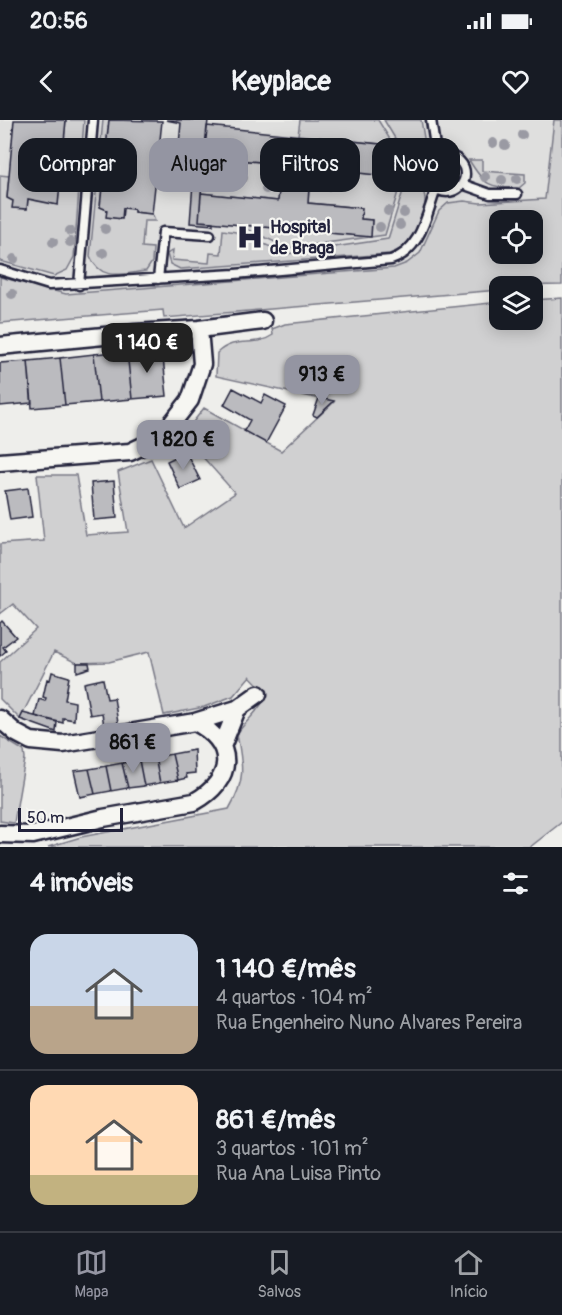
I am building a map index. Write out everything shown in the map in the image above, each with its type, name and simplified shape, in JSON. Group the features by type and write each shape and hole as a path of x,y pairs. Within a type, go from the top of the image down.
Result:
{"street":[{"path":"0,346 199,329 263,321"},
{"path":"0,462 130,452 149,443 165,432 190,400 202,364 199,329"},
{"path":"0,719 16,733 31,741 63,744 195,722 237,710 258,694"},
{"path":"0,834 30,841 103,818 194,802 218,782 225,763 223,744 237,710"},
{"path":"195,722 207,728 223,744"}],"lane":[{"path":"79,285 93,120"},
{"path":"430,120 433,138"},
{"path":"460,162 464,173 462,184 490,194 517,194"},
{"path":"0,270 50,285 79,285 391,260 404,256 414,246 435,192"},
{"path":"158,279 163,232 210,235"}],"shaded area":[{"name":"Hospital de Braga","path":"0,120 562,120 562,285 543,285 543,276 489,276 489,291 164,318 163,310 0,324"},
{"path":"66,120 84,120 83,138 64,138"},
{"path":"103,120 109,120 107,138 101,138"},
{"path":"300,120 378,120 389,138 372,138 372,143 360,142 360,138 298,135"},
{"path":"384,120 421,120 424,138 395,138"},
{"path":"554,120 562,120 562,285 543,285 543,276 489,276 489,291 164,318 163,310 0,323 0,277 66,294 394,268 407,263 420,253 439,211 448,203 464,201 480,203 545,199"},
{"path":"469,160 482,160 482,171 525,174 525,183 519,188 494,186 479,175"},
{"path":"248,161 260,162 260,192 279,192 278,201 201,193 248,192"},
{"path":"360,173 372,174 372,192 398,192 385,235 371,237 372,220 361,219 362,208 308,203 309,192 360,192"},
{"path":"0,175 9,176 7,197 13,201 13,208 27,209 28,199 58,204 59,192 79,192 74,257 67,270 54,276 0,261"},
{"path":"96,192 101,192 100,206 107,210 107,217 122,219 123,208 152,214 155,221 144,221 142,247 153,248 152,262 146,271 107,273 100,270 90,256"},
{"path":"403,192 424,192 424,209 415,233 407,244 389,254 180,269 170,264 167,254 173,250 172,260 209,263 210,253 221,254 223,230 236,232 287,254 388,239"},
{"path":"236,224 370,237 288,248"},
{"path":"562,298 562,822 530,847 48,847 81,837 229,809 238,790 242,773 237,734 267,694 250,676 233,696 204,707 164,715 149,652 109,662 77,663 54,652 20,719 0,699 0,662 36,629 13,604 0,614 0,544 44,541 37,475 76,475 86,535 128,532 118,472 151,459 184,528 235,493 183,435 204,408 281,451 334,402 216,376 217,353 224,348 231,344 266,339 273,335 272,329 285,324 489,303 489,330 543,330 543,299"},
{"path":"0,736 24,751 25,759 14,823 0,821"}],"building":[{"path":"14,120 66,120 64,138 18,138 18,192 59,192 58,205 28,199 27,209 12,208 13,201 7,198"},
{"path":"109,120 162,121 160,138 149,138 149,192 154,192 152,214 123,208 122,219 106,217 107,210 100,207 102,192 137,192 137,138 107,138"},
{"path":"166,120 208,120 206,138 180,138 181,123"},
{"path":"207,126 322,138 260,138 260,162 248,161 248,138 206,138"},
{"path":"360,142 372,143 372,174 360,173"},
{"path":"192,192 201,192 199,221 213,222 213,225 190,223"},
{"path":"279,192 309,192 308,203 362,208 361,219 372,220 371,237 199,221 201,193 278,201"},
{"path":"162,348 167,396 132,399 127,351"},
{"path":"127,351 132,399 99,402 94,354"},
{"path":"94,354 99,402 65,405 60,358"},
{"path":"60,358 65,405 32,408 28,361"},
{"path":"28,361 32,403 0,406 0,363"},
{"path":"233,388 261,403 265,395 286,406 266,443 244,431 250,420 224,405"},
{"path":"319,398 334,401 317,417 313,415"},
{"path":"186,452 200,480 180,489 167,461"},
{"path":"114,481 117,518 94,520 91,483"},
{"path":"28,488 32,517 10,520 5,491"},
{"path":"2,621 16,637 3,647 6,651 0,656 0,623"},
{"path":"77,663 89,663 90,668 77,672"},
{"path":"52,672 69,677 65,700 75,702 74,720 63,718 63,723 35,716 39,699 45,701 46,698 43,697 47,679 50,680"},
{"path":"103,679 107,699 114,698 118,723 104,726 102,713 90,715 84,683"},
{"path":"23,713 57,722 56,732 20,719"},
{"path":"194,750 195,773 186,774 187,778 178,780 172,754"},
{"path":"172,754 178,780 160,783 155,757"},
{"path":"155,757 160,783 144,786 139,760"},
{"path":"139,760 144,786 128,788 122,763"},
{"path":"122,763 128,788 111,791 106,766"},
{"path":"106,766 111,791 95,794 89,769"},
{"path":"89,769 95,794 80,797 74,771"}],"place":[{"name":"Hospital de Braga","path":"250,237"}]}
